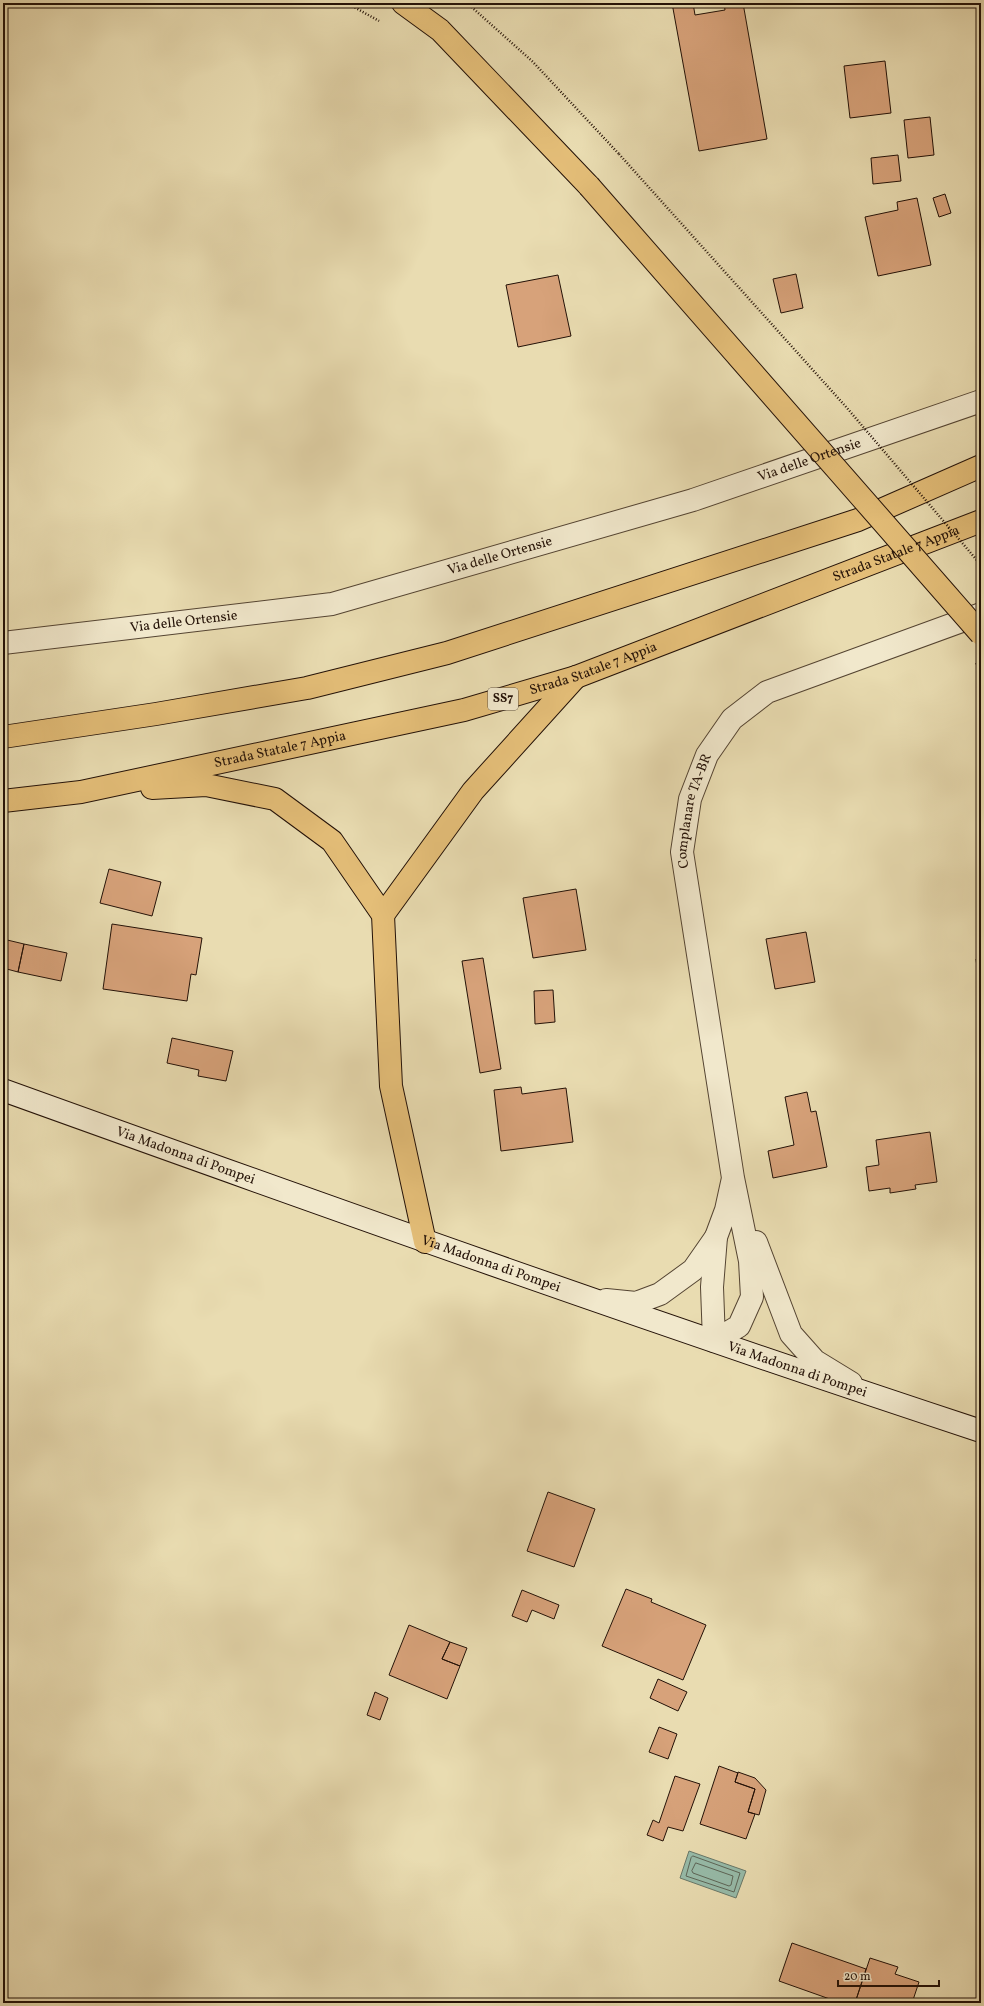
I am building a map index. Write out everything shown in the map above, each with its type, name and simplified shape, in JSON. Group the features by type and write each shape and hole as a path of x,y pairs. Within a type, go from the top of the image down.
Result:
{"highway":[{"path":"403,3 440,30 589,186 981,634"},
{"path":"3,737 156,714 307,688 447,654 858,520 981,466"},
{"name":"Strada Statale 7 Appia","path":"3,801 81,792 464,710 576,677 981,521"},
{"path":"383,915 473,791 576,677"},
{"path":"3,723 156,714"},
{"path":"81,792 206,785 276,798 332,841 383,915 391,1086 425,1242"}],"street":[{"name":"Via delle Ortensie","path":"3,643 332,604 693,500 981,401"},
{"name":"Complanare TA-BR","path":"733,1178 682,852 690,799 707,755 732,719 767,692 981,614"},
{"name":"Via Madonna di Pompei","path":"3,1090 425,1242 871,1395 981,1431"},
{"path":"586,1298 636,1302 660,1294 693,1270 716,1237 726,1210 733,1178"},
{"path":"716,1237 712,1287 714,1341 739,1326 752,1296 750,1261 733,1178"},
{"path":"733,1178 791,1334 815,1361 871,1395"}],"path":[{"path":"467,3 532,62 619,154 847,408 981,564"}],"water":[{"path":"689,1851 746,1871 736,1898 680,1878"}],"building":[{"path":"672,3 693,3 695,15 725,10 724,3 743,3 767,139 699,151"},
{"path":"885,61 891,113 850,118 844,66"},
{"path":"930,117 934,155 908,158 904,120"},
{"path":"898,155 901,181 873,184 871,158"},
{"path":"945,194 951,213 939,217 933,198"},
{"path":"917,198 931,265 878,276 865,217 898,210 897,202"},
{"path":"796,274 803,308 781,313 773,279"},
{"path":"558,275 571,336 518,347 506,285"},
{"path":"109,869 161,882 152,916 100,903"},
{"path":"576,889 586,950 533,958 523,898"},
{"path":"112,924 202,938 196,975 191,974 187,1001 103,989"},
{"path":"806,932 815,982 775,989 766,939"},
{"path":"3,939 24,944 18,972 3,968"},
{"path":"24,944 67,953 61,981 18,972"},
{"path":"483,958 501,1069 480,1073 462,961"},
{"path":"981,958 981,1002 976,959"},
{"path":"553,990 555,1022 535,1024 534,991"},
{"path":"172,1038 233,1051 226,1081 198,1076 199,1070 167,1063"},
{"path":"521,1087 522,1094 566,1088 573,1142 501,1151 494,1090"},
{"path":"807,1092 811,1112 816,1111 827,1167 773,1178 768,1151 794,1145 785,1097"},
{"path":"930,1132 937,1182 915,1185 916,1189 890,1193 890,1188 869,1191 866,1167 879,1165 876,1140"},
{"path":"548,1492 595,1509 574,1567 527,1551"},
{"path":"626,1589 652,1599 651,1602 706,1625 683,1680 602,1646"},
{"path":"522,1590 559,1605 554,1619 532,1610 527,1622 512,1616"},
{"path":"409,1625 450,1642 442,1659 460,1666 447,1699 389,1675"},
{"path":"450,1642 467,1648 460,1666 442,1659"},
{"path":"658,1679 687,1692 678,1711 650,1698"},
{"path":"375,1692 388,1698 380,1720 367,1715"},
{"path":"659,1727 677,1734 668,1759 649,1752"},
{"path":"719,1766 738,1773 735,1782 755,1789 748,1812 755,1814 746,1839 700,1824"},
{"path":"738,1772 755,1778 766,1790 759,1815 748,1812 755,1789 735,1782"},
{"path":"675,1776 700,1784 683,1831 668,1827 663,1841 647,1835 653,1820 659,1823"},
{"path":"792,1943 866,1969 855,2003 841,2003 779,1981"},
{"path":"870,1958 898,1967 895,1974 919,1982 912,2003 855,2003"}]}
